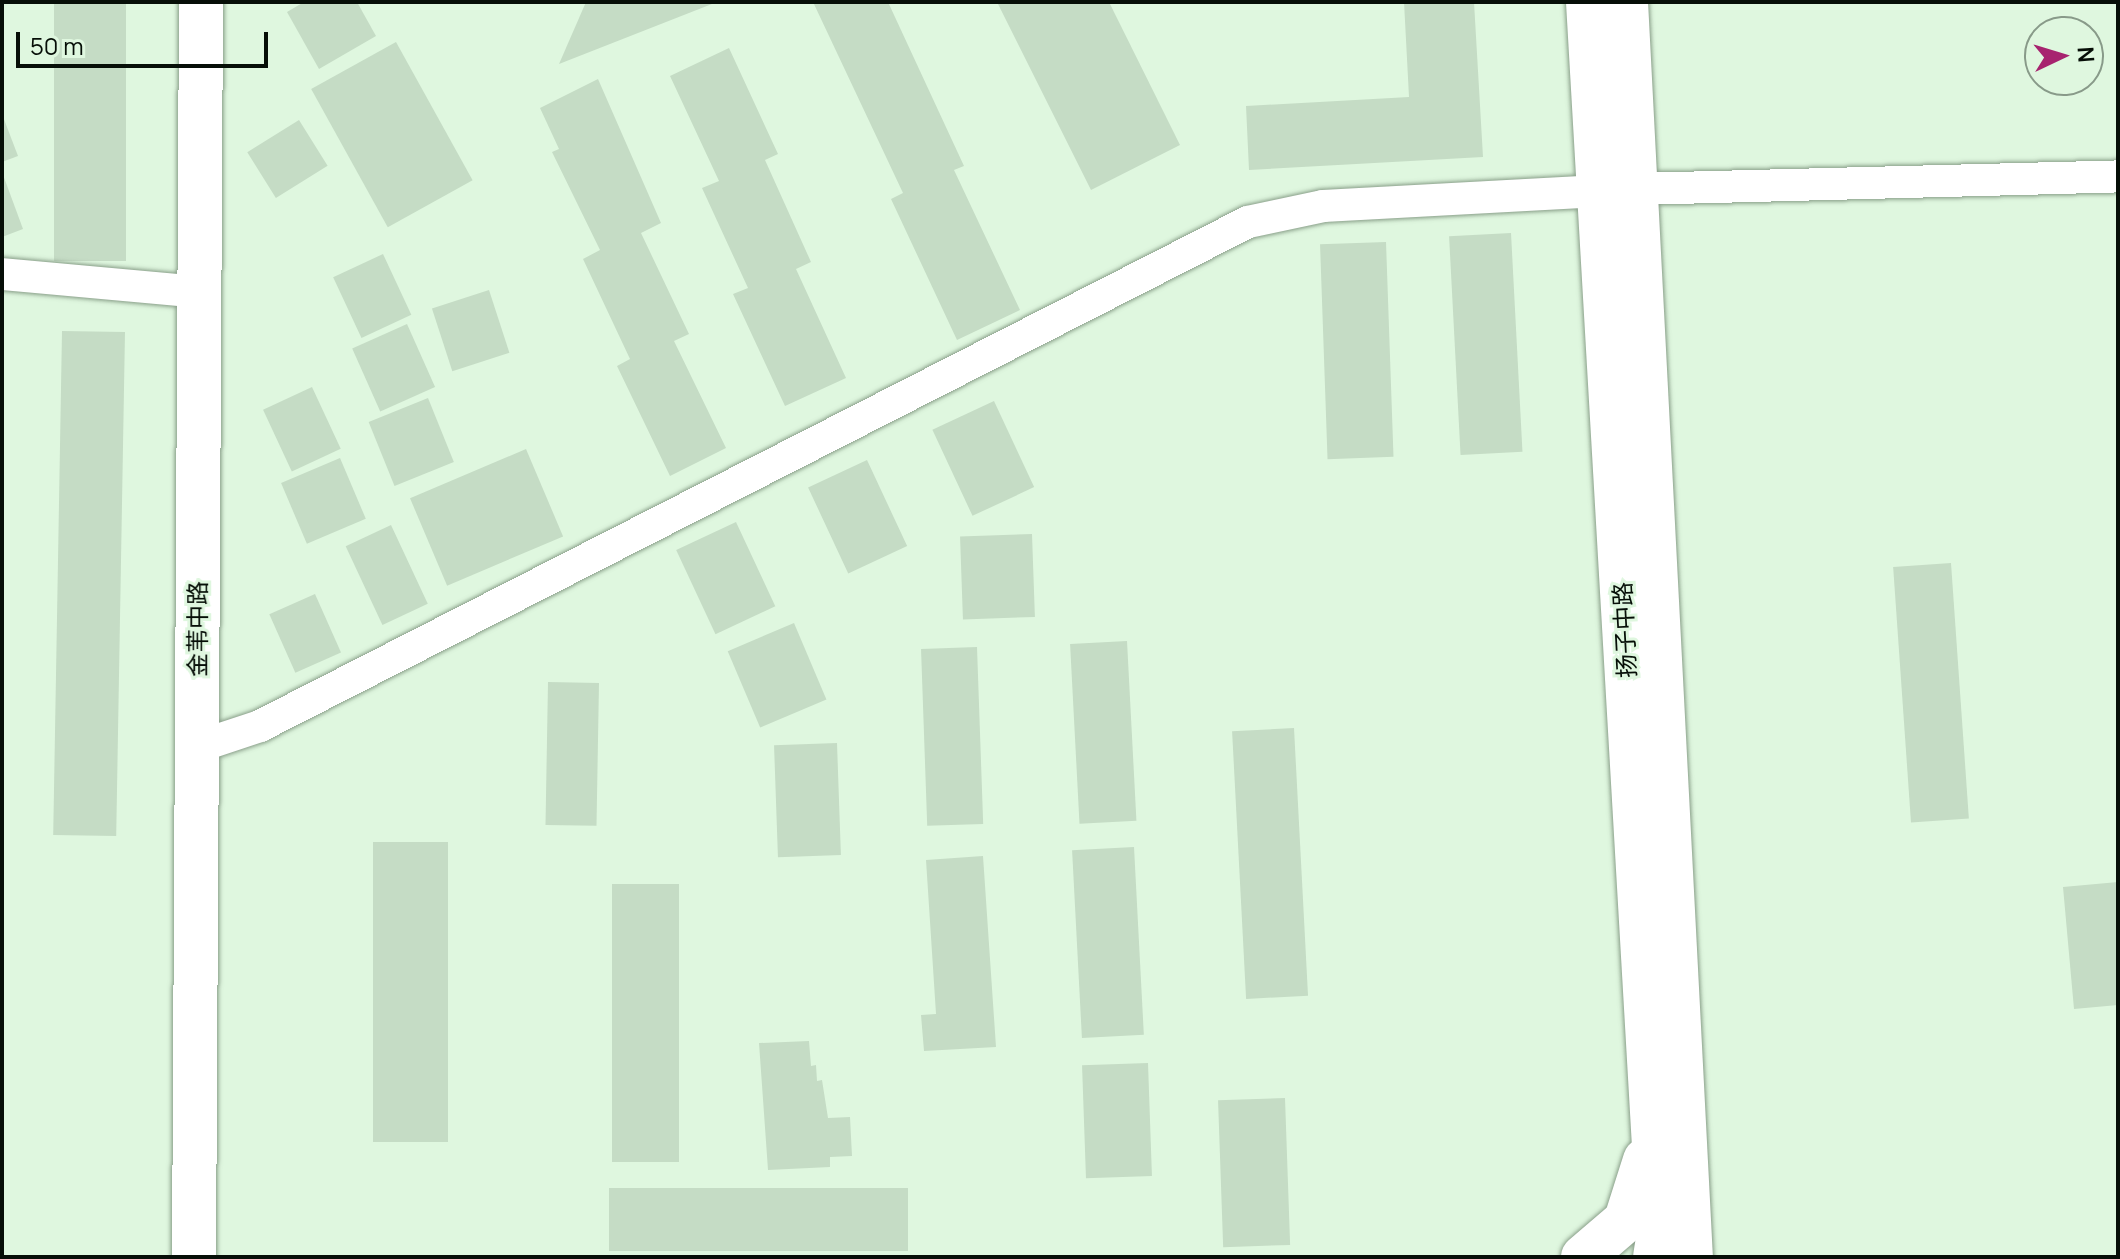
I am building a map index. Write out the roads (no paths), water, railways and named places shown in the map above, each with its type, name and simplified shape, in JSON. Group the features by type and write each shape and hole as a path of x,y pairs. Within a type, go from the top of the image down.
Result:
{"main road":[{"name":"金苇中路","path":"194,1257 201,2"},
{"name":"扬子中路","path":"1588,2 1618,190 1691,1257"},
{"name":"扬子中路","path":"1626,2 1618,190 1659,1232 1655,1257"},
{"path":"1583,1257 1626,1220 1653,1135"}],"street":[{"path":"197,747 260,726 1248,222 1323,206 1618,190 2118,176"},
{"path":"2,274 199,292"}]}
